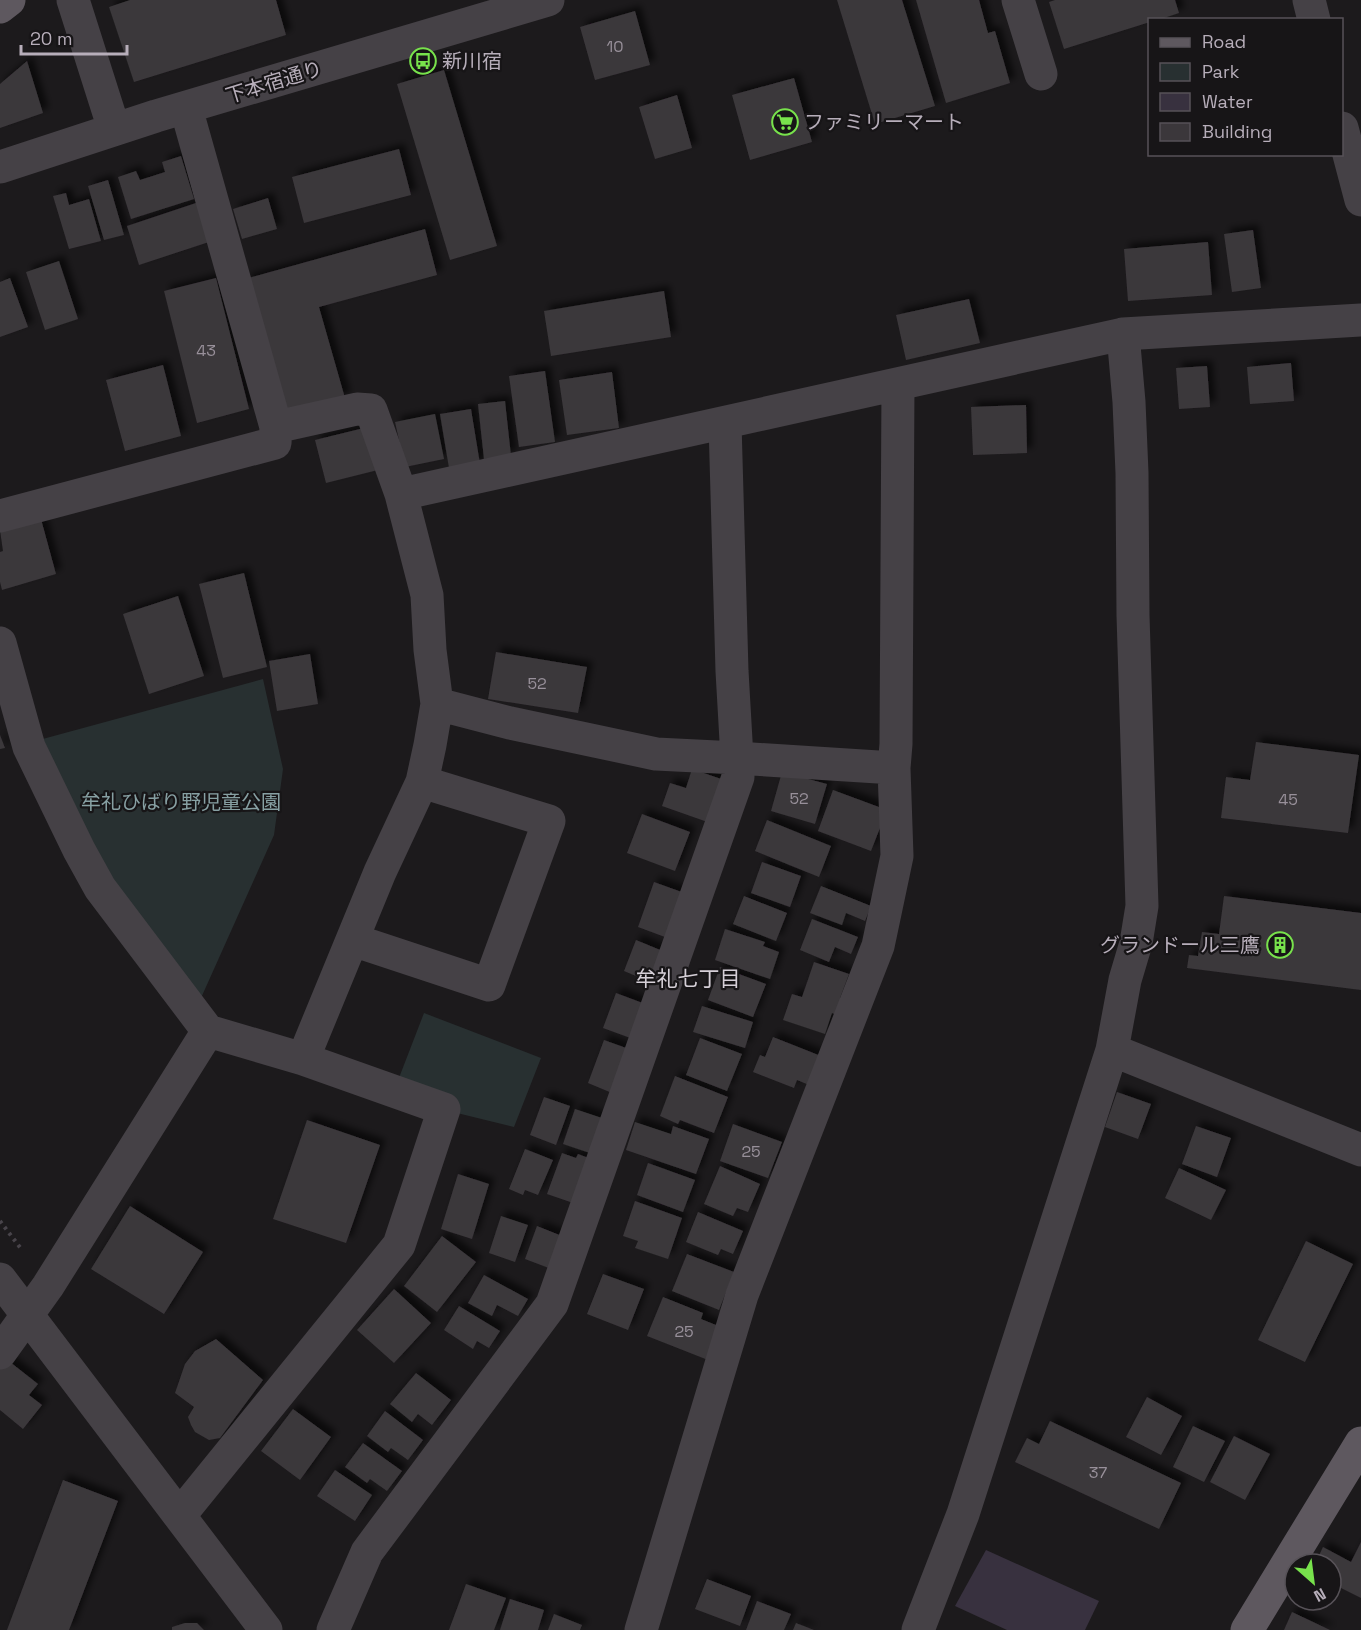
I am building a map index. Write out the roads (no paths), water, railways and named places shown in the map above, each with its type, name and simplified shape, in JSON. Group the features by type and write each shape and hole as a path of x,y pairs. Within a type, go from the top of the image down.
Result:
{"main road":[{"path":"0,7 9,0"},
{"path":"1247,1630 1358,1454"}],"street":[{"path":"73,0 114,129"},
{"name":"下本宿通り","path":"0,167 114,129 548,0"},
{"path":"1018,0 1041,74"},
{"path":"1309,0 1314,18"},
{"path":"0,516 276,443 276,427 186,108"},
{"path":"1343,135 1361,200"},
{"path":"401,494 1123,334 1361,320"},
{"path":"918,1630 963,1514 1112,1050 1125,980 1136,944 1142,906 1133,615 1132,461 1130,402 1123,334"},
{"path":"641,1630 742,1295 878,946 897,856 894,768 898,384"},
{"path":"276,427 357,409 371,410 401,494 427,595 436,704 422,782 380,872 303,1059"},
{"path":"333,1630 368,1552 552,1304 695,897 722,827 738,777 724,423"},
{"path":"0,643 29,747 79,850 100,888 208,1031 303,1059 444,1109 399,1245 180,1515"},
{"path":"436,704 510,723 656,754 894,768"},
{"path":"353,940 489,985 549,821 422,782"},
{"path":"0,1353 27,1316 208,1031"},
{"path":"1112,1050 1361,1150"},
{"path":"0,1279 266,1630"}],"water":[{"path":"986,1550 1099,1601 1085,1630 1007,1630 955,1606"}],"place":[{"name":"新川宿","path":"423,61"},
{"name":"ファミリーマート","path":"785,122"},
{"name":"グランドール三鷹","path":"1280,945"}],"district":[{"name":"牟礼七丁目","path":"688,979"}],"park label":[{"name":"牟礼ひばり野児童公園","path":"181,802"}]}
